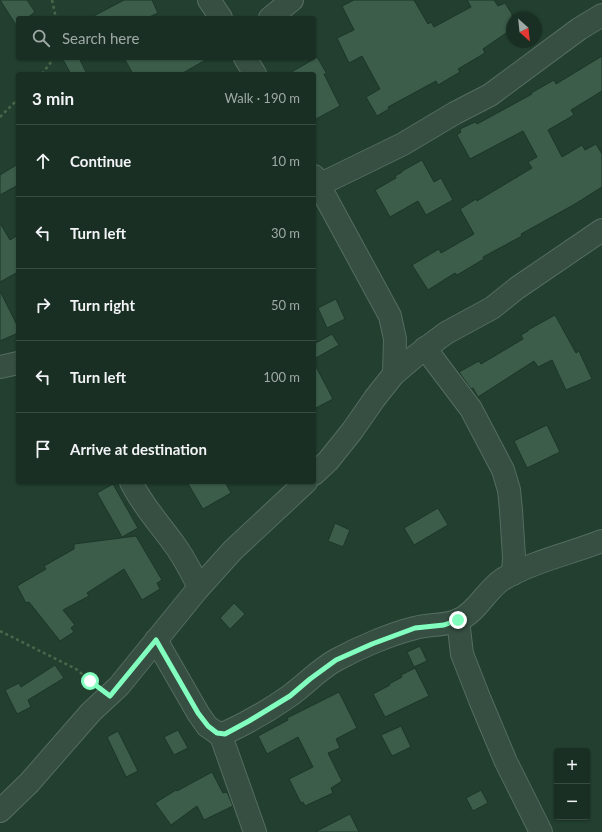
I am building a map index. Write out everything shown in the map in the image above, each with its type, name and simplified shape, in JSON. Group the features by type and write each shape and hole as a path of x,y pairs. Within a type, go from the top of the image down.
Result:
{"street":[{"path":"209,0 220,16"},
{"path":"272,16 292,0"},
{"path":"394,374 395,339 390,316 317,181 403,144 455,113 490,95 579,29 602,15"},
{"path":"246,60 254,72"},
{"path":"316,472 352,431 394,374 425,348 446,333 492,308 517,288 602,230"},
{"path":"425,348 471,409 503,470 510,497 513,534 513,574"},
{"path":"0,367 16,363"},
{"path":"132,484 155,520 174,544 199,587"},
{"path":"0,811 29,784 91,712 110,696 199,587 232,550 304,484"},
{"path":"156,640 198,713 208,726 217,733 225,734 272,708 290,696 336,660 409,630 428,626 444,625 467,616 502,580 522,569 602,541"},
{"path":"458,620 462,654 480,700 506,762 542,832"},
{"path":"220,733 255,832"}],"path":[{"path":"52,0 56,16"},
{"path":"44,72 52,60"},
{"path":"0,117 16,101"},
{"path":"0,631 76,669 110,696"}],"building":[{"path":"0,0 27,0 35,12 30,16 16,16 16,25"},
{"path":"124,0 152,0 158,13 151,16 94,16"},
{"path":"354,0 414,0 428,24 431,22 434,27 471,7 467,0 494,0 498,6 505,3 511,12 506,12 506,33 483,49 485,53 458,69 460,72 438,85 436,81 388,107 389,109 377,116 366,97 380,89 362,56 349,63 337,38 354,30 342,6"},
{"path":"602,56 602,91 571,110 574,115 548,130 562,157 582,145 585,150 596,144 602,154 602,187 521,234 522,236 483,257 484,259 457,275 455,273 428,290 412,265 439,249 441,253 474,234 460,209 476,199 477,201 532,168 528,162 537,157 523,131 470,159 457,135 461,132 460,129 475,122 477,124 532,94 531,93 554,80 556,84"},
{"path":"317,57 327,74 324,74 340,106 316,119 316,72 291,72 312,60 316,60"},
{"path":"63,60 80,60 86,72 70,72"},
{"path":"125,60 206,60 184,72 132,72"},
{"path":"422,160 434,182 441,178 453,200 426,215 418,201 390,217 375,190 396,178 395,176 402,171"},
{"path":"16,165 16,186 0,195 0,175"},
{"path":"0,223 10,240 16,236 16,273 0,282"},
{"path":"0,291 16,323 16,334 0,341"},
{"path":"336,299 345,319 327,328 318,308"},
{"path":"555,315 576,353 579,351 592,379 566,390 552,360 538,367 534,361 478,397 473,388 471,389 459,372 479,361 481,364 523,339 521,335 528,330"},
{"path":"332,334 339,345 316,358 316,343"},
{"path":"316,367 333,399 316,408"},
{"path":"547,425 560,452 527,468 514,441"},
{"path":"113,484 138,528 122,537 97,493"},
{"path":"188,484 226,484 231,493 203,509"},
{"path":"438,508 448,525 414,545 404,528"},
{"path":"335,523 350,530 343,547 328,541"},
{"path":"136,536 162,580 157,583 160,589 142,600 124,569 87,593 89,596 63,610 75,625 71,628 74,632 60,641 29,602 26,603 17,586 46,569 44,566 74,549 74,544"},
{"path":"234,603 245,614 230,629 220,618"},
{"path":"420,646 427,661 414,667 407,652"},
{"path":"55,665 64,678 28,700 31,707 17,714 5,690 19,683 21,687"},
{"path":"415,668 429,696 385,717 373,694 402,677 401,675"},
{"path":"339,692 357,728 336,739 340,748 328,753 342,781 331,788 333,793 305,806 303,802 301,803 289,779 313,767 298,737 267,754 258,736 288,720 287,718"},
{"path":"401,726 411,747 392,756 381,735"},
{"path":"178,730 188,748 174,755 164,737"},
{"path":"118,731 138,771 126,777 107,737"},
{"path":"212,772 223,793 227,792 233,806 204,820 197,806 171,825 155,803 176,790 177,791"},
{"path":"481,790 488,803 473,811 466,798"},
{"path":"350,814 359,832 315,832"}],"route":[{"path":"90,681 110,696 156,640 198,713 208,726 217,733 225,734 272,708 336,660 372,644 415,628 444,625 458,620"}]}
